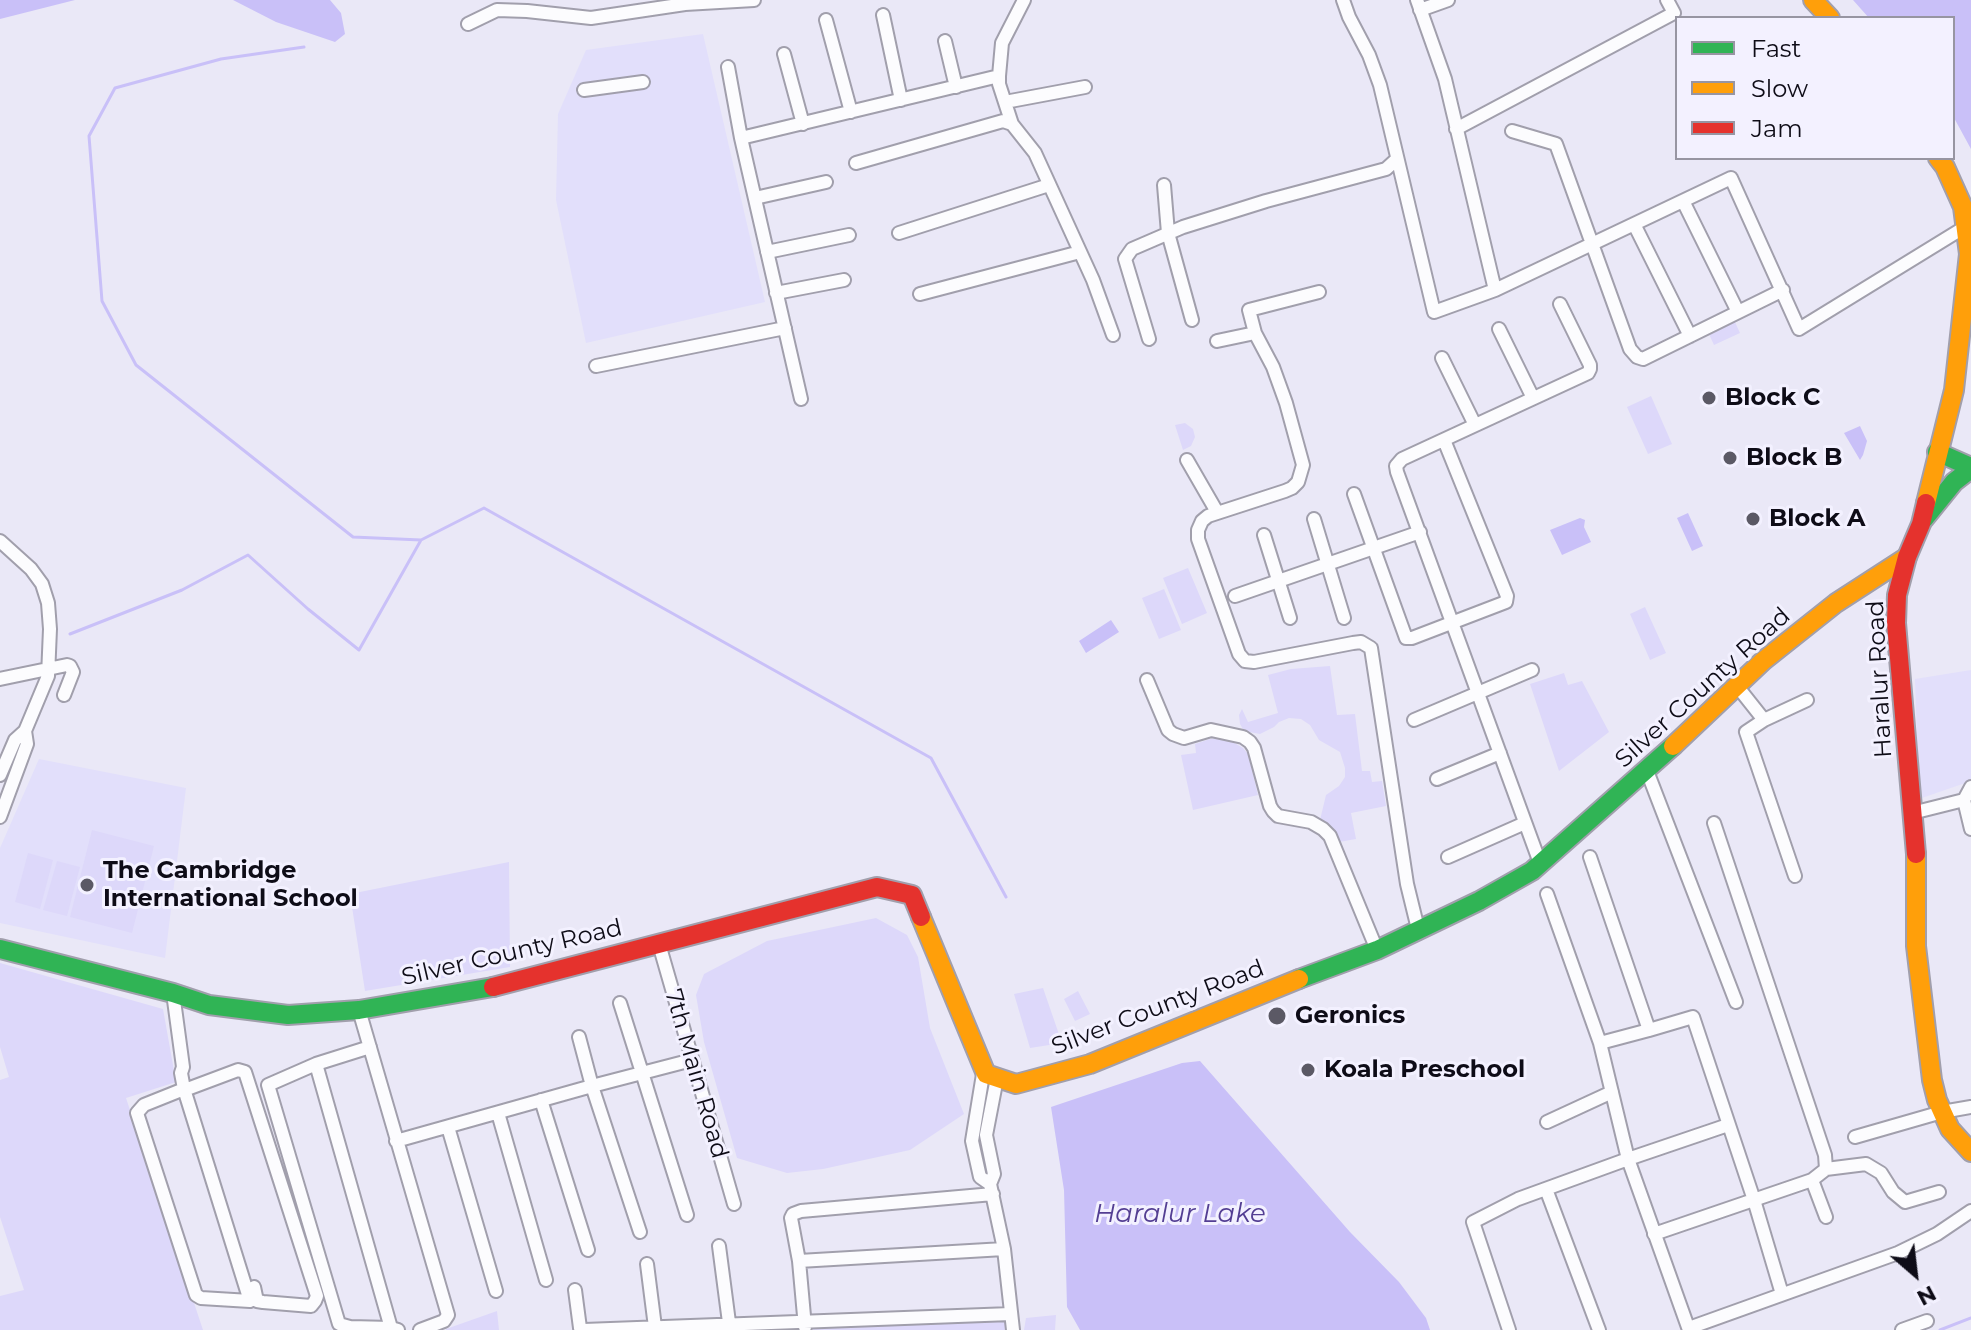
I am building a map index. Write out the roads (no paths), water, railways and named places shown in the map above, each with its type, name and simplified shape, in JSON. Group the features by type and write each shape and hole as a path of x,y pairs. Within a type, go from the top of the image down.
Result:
{"street":[{"path":"468,24 497,10 591,18 685,4 754,0"},
{"path":"1024,0 1002,43 999,84 1012,124 1035,153 1093,280 1113,335"},
{"path":"1343,0 1376,75 1434,312 1495,290 1731,178 1799,329 1965,227"},
{"path":"1448,0 1419,5 1445,79 1495,290"},
{"path":"1456,129 1674,13 1667,0"},
{"path":"1813,0 1828,16"},
{"path":"883,15 901,100"},
{"path":"826,20 851,112"},
{"path":"945,41 956,87"},
{"path":"784,54 803,124"},
{"path":"728,67 741,138 801,399"},
{"path":"741,138 999,76"},
{"path":"584,90 643,82"},
{"path":"1005,102 1085,87"},
{"path":"856,163 1003,121 1012,124"},
{"path":"1512,131 1556,144 1630,349 1637,357 1643,359 1783,290"},
{"path":"1149,339 1125,259 1132,249 1168,233 1266,201 1386,169 1397,159"},
{"name":"Haralur Road","path":"1940,160 1963,207 1969,254 1954,390 1921,524 1907,557 1897,595 1896,623 1917,872 1916,946 1932,1080 1950,1129 1971,1152"},
{"path":"755,198 826,182"},
{"path":"899,233 1049,185"},
{"path":"1164,185 1168,233 1192,320"},
{"path":"1683,201 1738,312"},
{"path":"1634,224 1690,336"},
{"path":"767,252 849,235"},
{"path":"920,294 1080,252"},
{"path":"776,293 844,280"},
{"path":"1319,292 1249,310 1255,333 1268,355 1286,403 1303,465 1298,482 1292,488 1217,512 1202,521 1198,539 1241,658 1245,661 1254,662 1361,642 1371,648 1407,884 1418,929"},
{"path":"1540,863 1396,466 1402,459 1588,373 1590,365 1560,304"},
{"path":"596,366 785,328"},
{"path":"1499,329 1533,398"},
{"path":"1217,341 1255,333"},
{"path":"1442,358 1475,425"},
{"path":"1354,494 1406,638 1503,604 1508,600 1444,440"},
{"path":"1921,524 1954,482 1971,468 1937,452"},
{"path":"1187,460 1217,512"},
{"path":"1314,519 1344,618"},
{"path":"1235,596 1420,532"},
{"path":"1264,535 1290,618"},
{"path":"0,541 31,569 42,584 49,616 48,676 25,731 6,751 0,775"},
{"name":"Silver County Road","path":"0,949 209,1005 288,1015 359,1010 502,985 877,887 912,895 990,1073 1016,1084 1090,1064 1377,950 1479,901 1532,871 1647,771 1763,661 1836,603 1907,557"},
{"path":"0,679 67,665 72,669 72,675 64,695"},
{"path":"1414,720 1532,670"},
{"path":"1147,680 1168,730 1173,734 1184,738 1211,730 1243,737 1250,742 1273,811 1278,816 1311,822 1323,829 1334,842 1377,950"},
{"path":"1737,686 1764,720"},
{"path":"1795,876 1746,732 1807,700"},
{"path":"0,817 27,744 25,731"},
{"path":"1437,779 1500,753"},
{"path":"1647,771 1736,1002"},
{"path":"1971,787 1964,800 1971,829"},
{"path":"1912,813 1964,800"},
{"path":"1448,857 1525,823"},
{"path":"1714,823 1825,1155 1826,1169"},
{"path":"1590,857 1649,1030"},
{"path":"1547,894 1600,1043 1628,1159 1689,1329 1898,1253 1937,1234 1971,1211"},
{"name":"7th Main Road","path":"659,944 734,1204"},
{"path":"173,993 183,1067 181,1073 187,1088 257,1301 311,1306 317,1296 245,1072 238,1070 187,1088 144,1105 137,1113 196,1295 201,1298 250,1301 187,1088"},
{"path":"620,1003 687,1215"},
{"path":"359,1010 448,1315 444,1321 420,1330"},
{"path":"1600,1043 1693,1017 1782,1294"},
{"path":"579,1037 640,1232"},
{"path":"316,1064 395,1329 339,1324 268,1085 316,1064 370,1047"},
{"path":"396,1141 692,1060"},
{"path":"990,1073 986,1135 994,1174 991,1189 1004,1249 1013,1330"},
{"path":"1547,1122 1612,1092"},
{"path":"541,1100 588,1250"},
{"path":"1855,1137 1942,1112 1971,1107"},
{"path":"498,1113 546,1280"},
{"path":"1509,1330 1473,1222 1518,1199 1728,1125"},
{"path":"448,1127 496,1291"},
{"path":"1654,1234 1812,1180 1826,1169 1866,1164 1881,1173 1893,1192 1905,1202 1939,1192"},
{"path":"1812,1180 1826,1217"},
{"path":"805,1326 799,1261 791,1218 797,1212 991,1189"},
{"path":"1546,1189 1599,1330"},
{"path":"719,1246 729,1327"},
{"path":"799,1261 1004,1249"},
{"path":"647,1264 655,1327"},
{"path":"575,1290 580,1328 583,1330 805,1326 1011,1314"},
{"path":"1902,1330 1927,1321"}],"water":[{"path":"0,0 75,0 0,19"},
{"path":"233,0 330,0 341,13 345,34 335,42 276,22"},
{"path":"1853,0 1971,0 1971,149 1955,120 1955,16 1867,16"},
{"path":"1860,426 1867,441 1860,460 1844,433"},
{"path":"1688,513 1703,546 1692,551 1677,518"},
{"path":"1580,518 1585,520 1584,527 1591,542 1562,555 1550,530"},
{"path":"1111,620 1119,632 1086,653 1079,641"},
{"name":"Haralur Lake","path":"1200,1061 1350,1232 1399,1282 1426,1318 1430,1330 1080,1330 1067,1307 1064,1190 1051,1107 1182,1063"}],"waterway":[{"path":"304,47 221,59 115,88 89,136 102,301 136,365 353,537 421,540"},
{"path":"70,634 182,590 248,555 359,650 421,540 484,508 931,758 1006,897"},
{"path":"1940,1330 1971,1318"}],"place":[{"name":"Block C","path":"1709,398"},
{"name":"Block B","path":"1730,458"},
{"name":"Block A","path":"1753,519"},
{"name":"The Cambridge International School","path":"87,885"},
{"name":"Geronics","path":"1277,1016"},
{"name":"Koala Preschool","path":"1308,1070"}]}
